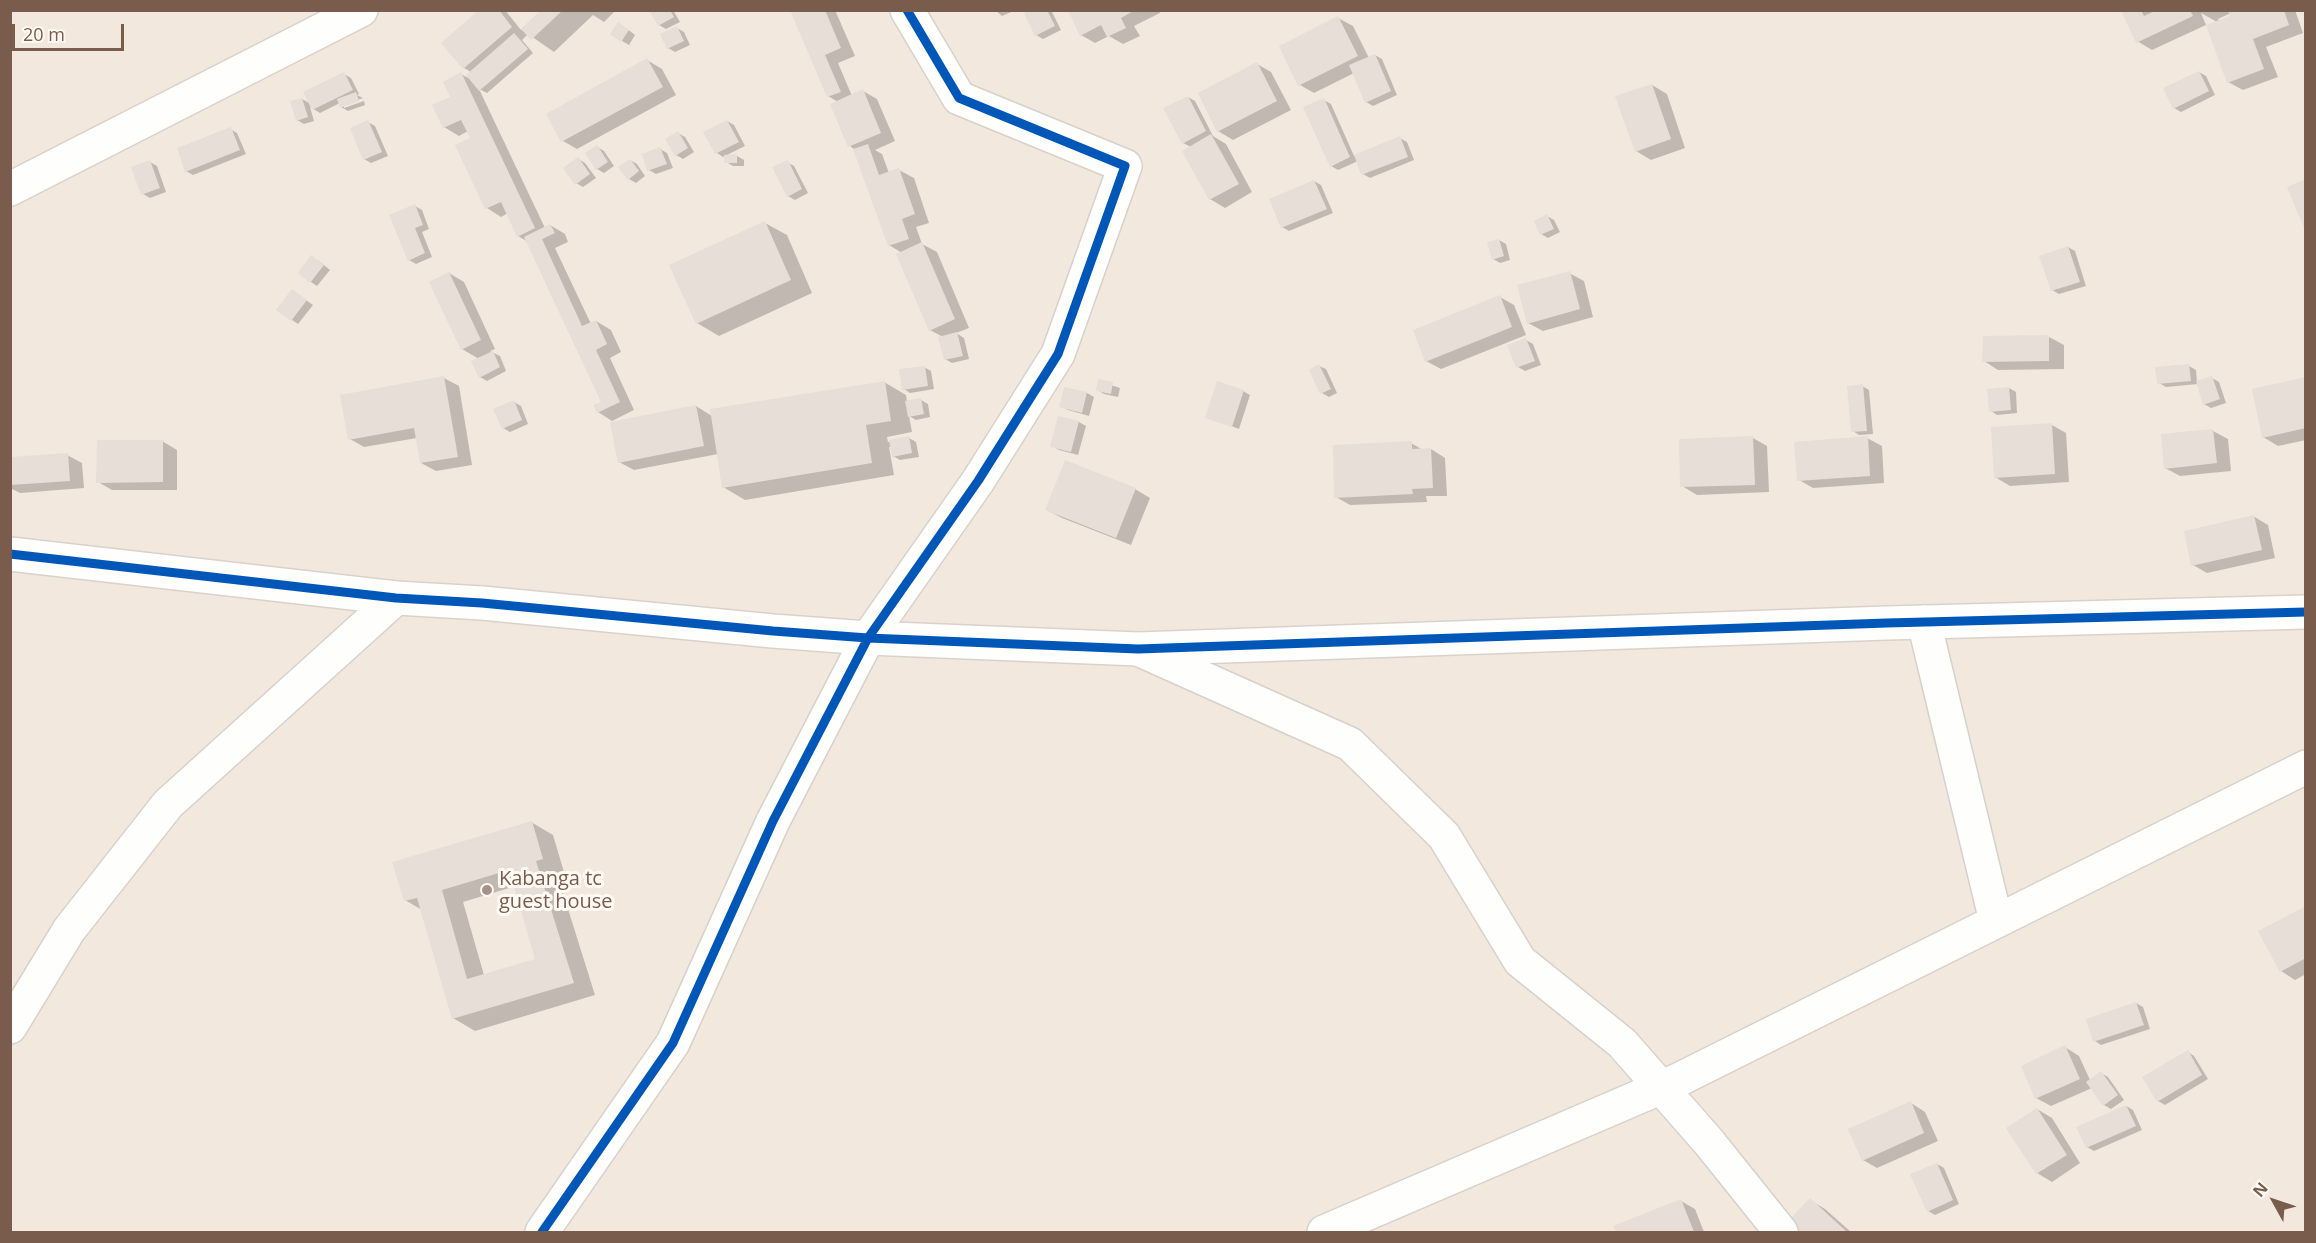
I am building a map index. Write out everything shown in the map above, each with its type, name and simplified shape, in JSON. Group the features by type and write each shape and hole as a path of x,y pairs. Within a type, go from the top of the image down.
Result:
{"street":[{"path":"542,1233 672,1043 772,821 868,638 978,481 1058,354 1125,166 958,98 908,10"},
{"path":"10,189 359,11"},
{"path":"10,554 396,598 482,603 868,638 1138,649 1924,622 2306,612"},
{"path":"10,1027 69,930 168,804 396,598"},
{"path":"1924,622 1996,921"},
{"path":"1138,649 1350,744 1444,836 1520,961 1622,1043 1708,1141 1781,1233"},
{"path":"1324,1233 1662,1088 2306,767"}],"shaded area":[{"path":"11,11 2305,11 2305,1232 11,1232"}],"building":[{"path":"479,10 499,10 512,27 463,69 441,43"},
{"path":"541,10 563,10 531,40 521,29"},
{"path":"649,10 670,10 674,17 658,26"},
{"path":"790,10 825,10 841,48 825,55 841,92 827,97"},
{"path":"1028,10 1047,10 1055,26 1035,36 1024,13"},
{"path":"1068,10 1135,10 1121,18 1126,28 1107,37 1101,25 1080,36"},
{"path":"2121,10 2141,10 2144,16 2157,10 2190,10 2193,16 2136,43"},
{"path":"2228,10 2284,10 2289,25 2253,39 2264,69 2227,83 2206,25 2230,16"},
{"path":"1338,16 1358,56 1298,86 1279,46"},
{"path":"618,22 629,30 621,42 610,34"},
{"path":"677,26 684,41 667,49 660,34"},
{"path":"514,33 528,49 479,91 466,75"},
{"path":"1375,54 1391,91 1365,103 1349,65"},
{"path":"647,58 663,87 561,142 546,114"},
{"path":"1257,62 1277,101 1217,132 1198,93"},
{"path":"2199,71 2209,91 2173,109 2163,88"},
{"path":"344,72 353,90 312,110 303,92"},
{"path":"461,72 535,228 517,237 501,202 485,209 455,145 470,138 461,120 443,128 432,105 450,97 443,82"},
{"path":"1652,84 1671,139 1635,152 1615,96"},
{"path":"863,89 881,133 848,147 830,104"},
{"path":"356,92 359,101 340,108 337,99"},
{"path":"1188,96 1206,131 1182,144 1163,108"},
{"path":"302,98 308,117 296,121 290,101"},
{"path":"1324,98 1350,157 1330,167 1303,107"},
{"path":"368,120 382,152 363,160 350,128"},
{"path":"727,120 739,142 715,154 703,132"},
{"path":"231,127 240,150 185,172 177,148"},
{"path":"678,131 688,148 675,156 665,139"},
{"path":"1211,134 1239,184 1209,200 1182,151"},
{"path":"1400,136 1408,157 1361,175 1354,155"},
{"path":"868,144 879,175 899,168 915,214 902,219 909,239 888,246 853,149"},
{"path":"597,145 608,162 596,170 585,153"},
{"path":"660,147 667,164 647,171 642,154"},
{"path":"737,154 737,163 724,163 724,155"},
{"path":"578,157 590,174 575,185 563,168"},
{"path":"630,159 639,171 628,180 618,167"},
{"path":"150,160 160,188 141,195 131,167"},
{"path":"788,160 802,189 787,197 772,167"},
{"path":"2306,179 2306,227 2304,228 2287,187"},
{"path":"1314,180 1327,209 1281,228 1269,199"},
{"path":"415,204 423,225 415,228 425,253 408,261 389,215"},
{"path":"1547,214 1554,229 1540,235 1534,221"},
{"path":"765,221 791,280 696,324 669,265"},
{"path":"550,224 555,233 542,239 582,326 596,320 607,344 596,350 620,402 597,413 593,405 601,402 524,237"},
{"path":"1499,239 1504,256 1492,260 1487,242"},
{"path":"922,242 955,319 929,331 896,254"},
{"path":"2068,246 2080,282 2051,291 2039,256"},
{"path":"311,255 324,265 310,283 298,273"},
{"path":"1570,271 1580,309 1527,324 1517,285"},
{"path":"449,272 481,340 461,350 429,282"},
{"path":"292,289 307,300 291,321 276,310"},
{"path":"1500,295 1512,327 1425,362 1413,330"},
{"path":"957,332 963,356 944,360 938,337"},
{"path":"2049,335 2049,361 1982,362 1983,336"},
{"path":"1526,338 1535,361 1516,368 1507,345"},
{"path":"493,351 500,367 479,378 471,361"},
{"path":"1319,364 1331,389 1320,394 1309,370"},
{"path":"2189,364 2191,381 2157,384 2155,367"},
{"path":"925,366 928,386 902,390 899,369"},
{"path":"444,376 458,457 420,463 414,428 348,440 340,395"},
{"path":"2212,376 2220,399 2203,405 2196,381"},
{"path":"2306,377 2306,428 2262,438 2252,389"},
{"path":"1098,379 1113,382 1111,394 1096,391"},
{"path":"885,381 891,421 866,425 872,463 722,488 710,409"},
{"path":"1217,381 1244,390 1232,427 1205,418"},
{"path":"1863,384 1867,431 1851,432 1847,386"},
{"path":"1064,387 1087,392 1082,413 1059,407"},
{"path":"2009,387 2011,410 1989,412 1987,389"},
{"path":"921,398 924,414 908,417 905,401"},
{"path":"514,400 522,420 502,429 493,409"},
{"path":"696,405 704,446 618,463 610,422"},
{"path":"1058,416 1079,421 1071,452 1050,447"},
{"path":"2052,423 2055,474 1994,478 1991,427"},
{"path":"2213,429 2217,463 2164,469 2161,434"},
{"path":"909,436 912,453 892,457 889,440"},
{"path":"1753,436 1755,485 1680,487 1679,439"},
{"path":"1868,436 1870,476 1797,481 1794,442"},
{"path":"97,440 163,440 163,482 96,483"},
{"path":"1412,441 1412,449 1431,448 1433,488 1412,489 1413,494 1334,498 1333,445"},
{"path":"68,453 70,481 10,485 10,457"},
{"path":"1065,460 1136,488 1116,538 1045,510"},
{"path":"2254,515 2262,550 2191,566 2184,531"},
{"path":"532,821 543,859 536,861 574,983 452,1019 417,898 404,901 392,862","holes":["509,870 535,959 467,979 442,890"]},
{"path":"2306,906 2306,958 2280,972 2258,931"},
{"path":"2136,1002 2144,1025 2093,1042 2086,1019"},
{"path":"2065,1045 2080,1079 2035,1099 2021,1066"},
{"path":"2188,1050 2202,1075 2157,1102 2142,1077"},
{"path":"2101,1071 2118,1095 2103,1106 2086,1082"},
{"path":"1911,1101 1924,1133 1862,1161 1848,1129"},
{"path":"2126,1105 2136,1126 2086,1148 2076,1127"},
{"path":"2037,1108 2067,1155 2036,1174 2006,1128"},
{"path":"1937,1163 1953,1200 1927,1212 1910,1174"},
{"path":"1810,1198 1847,1232 1785,1232 1781,1229"},
{"path":"1681,1199 1694,1232 1616,1232 1613,1226"}],"cycle path":[{"path":"542,1232 673,1043 773,821 868,638 978,481 1058,354 1125,166 959,98 907,10"},
{"path":"10,554 396,598 482,603 773,631 868,638 1138,649 1887,623 2306,612"}],"place":[{"name":"Kabanga tc guest house","path":"487,890"}]}
